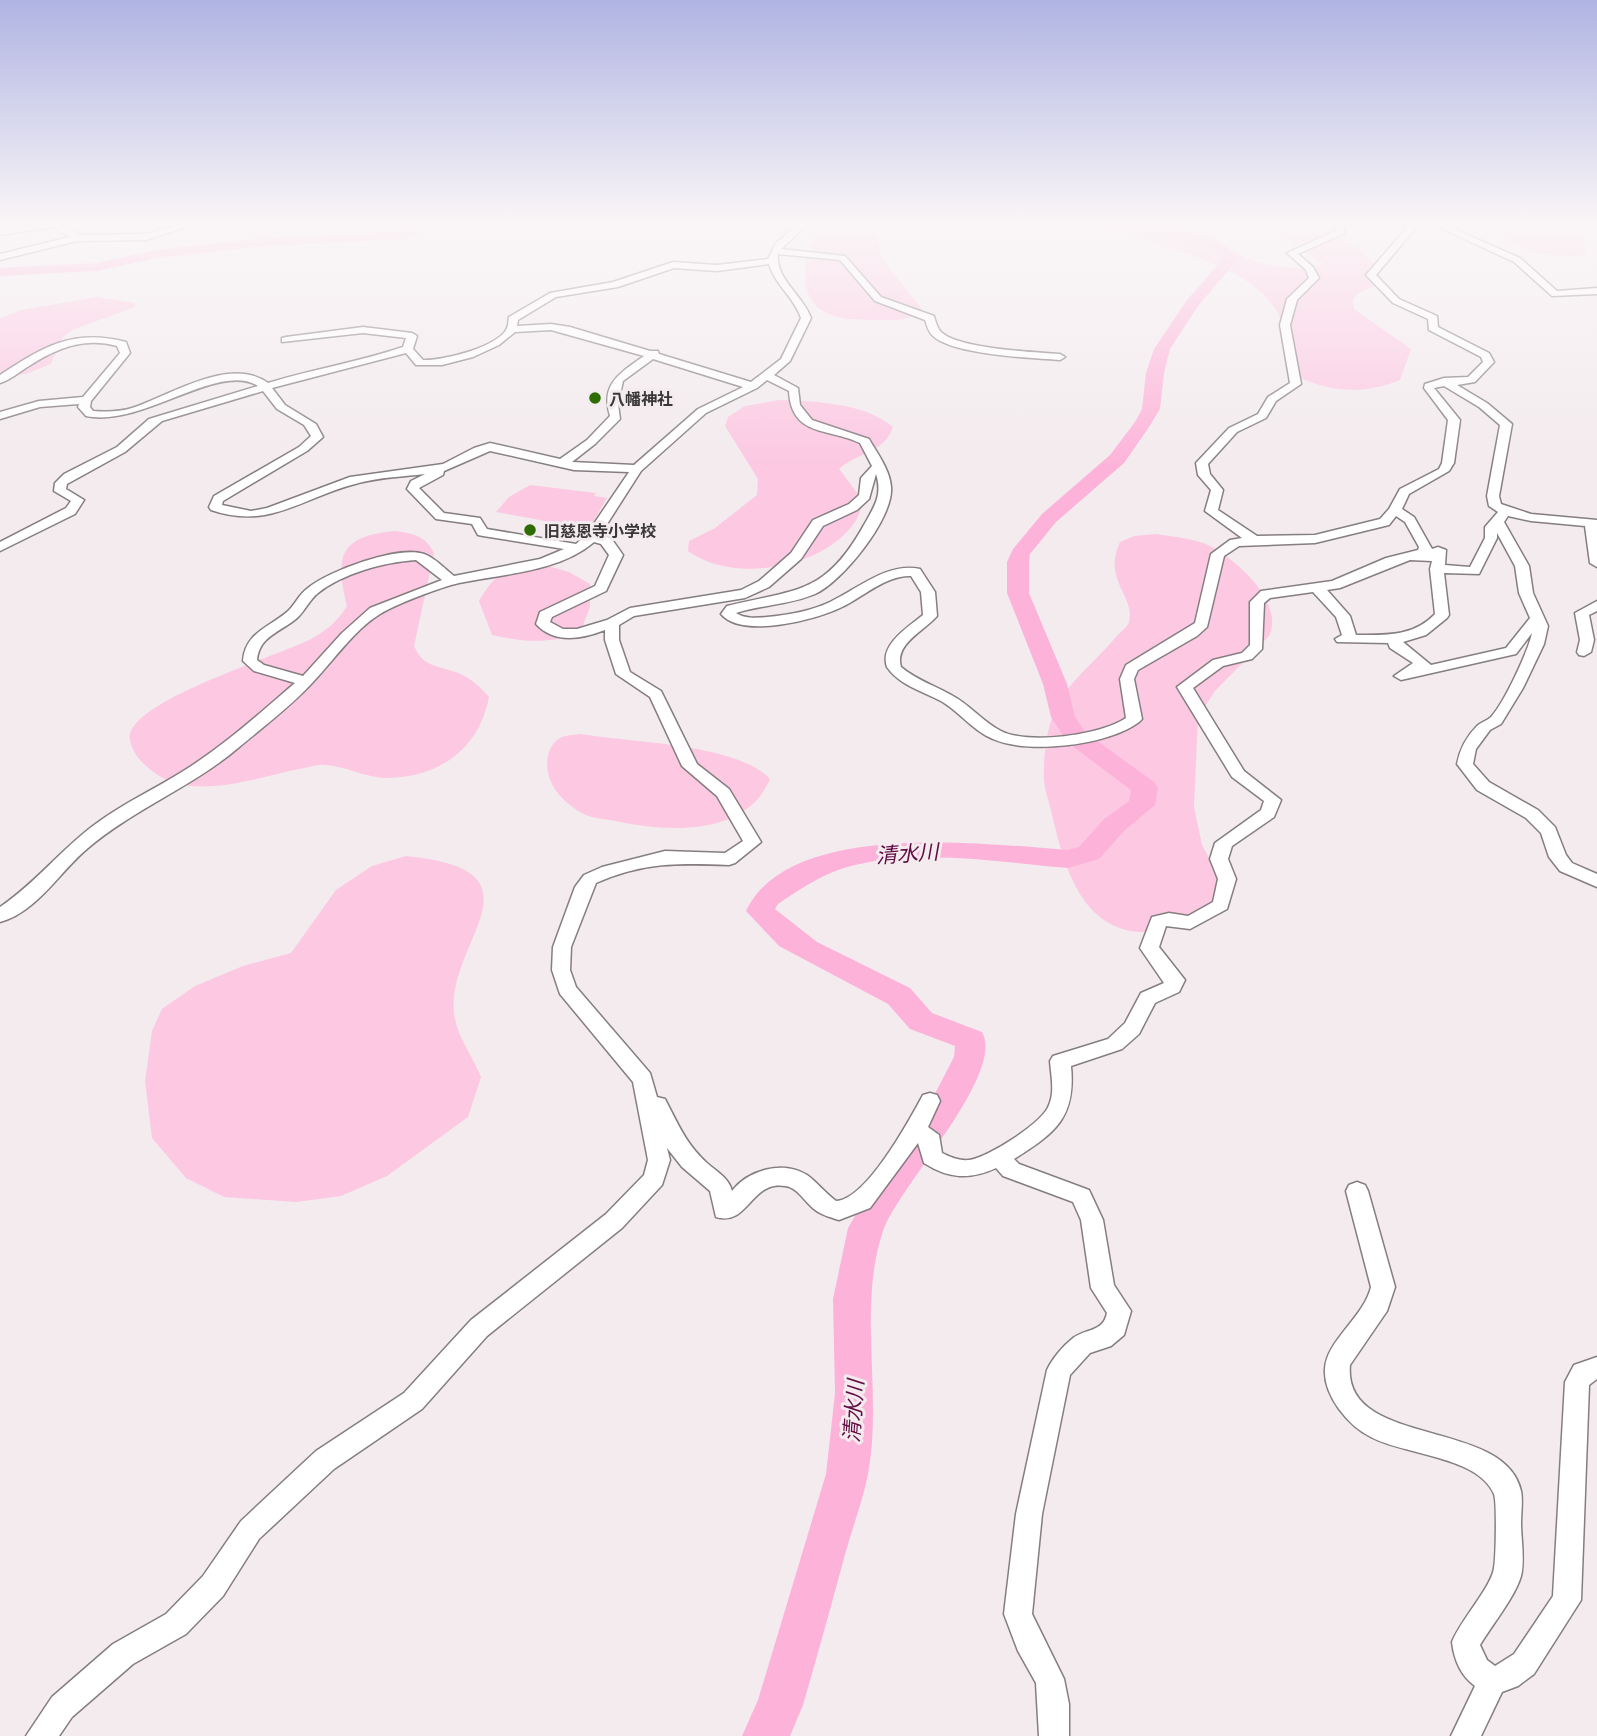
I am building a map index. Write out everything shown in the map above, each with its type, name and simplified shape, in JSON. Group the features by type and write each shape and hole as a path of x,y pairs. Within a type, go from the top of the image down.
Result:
{"street":[{"path":"512,328 513,319 536,305"},
{"path":"0,916 30,896 79,846 105,825 220,754 306,681 347,635 375,611 451,581 525,567 579,548 592,537 637,469 702,411 753,386 768,376 791,352 806,318 800,305"},
{"path":"896,305 930,318 936,333 942,337 974,348 1060,357"},
{"path":"1254,540 1210,511 1217,490 1204,475 1202,463 1233,430 1262,416 1272,399 1296,384 1285,325 1290,305"},
{"path":"768,376 794,390 796,412 812,424 866,441 879,467 886,495 863,539 829,582 791,600 732,609 729,614 731,618 741,623 758,623 827,608 895,574 915,572 931,600 932,608 930,616 894,650 892,662 896,671 914,684 957,705 996,736 1016,741 1067,738 1102,734 1130,725 1134,719 1127,679 1131,668 1192,633 1202,624 1218,554 1235,543 1315,539 1374,526 1384,522 1395,510 1404,492 1435,478 1448,464 1454,420 1429,388 1430,384 1471,380 1489,362 1485,355 1438,332 1433,328 1433,318 1403,305"},
{"path":"408,349 420,362 440,364 487,347 512,328 551,327 654,353 696,371 753,386"},
{"path":"286,340 363,330 412,336 408,349"},
{"path":"0,380 40,353 61,344 91,339 122,344 125,353 86,400 84,407 90,414 113,415 215,381 253,379 266,387 278,405 311,425 317,437 303,449 218,499 215,503 218,509 265,513 356,480 447,467"},
{"path":"0,547 71,511 78,500 61,491 61,483 72,474 108,458 131,443 150,423 266,387 408,349"},
{"path":"563,463 591,442 616,417 612,404 618,380 654,353"},
{"path":"1444,382 1483,405 1506,424 1493,496 1521,566 1526,593 1541,626 1537,644 1496,721 1484,727 1468,749 1465,764 1483,786 1532,814 1549,831 1558,857 1566,867 1597,881"},
{"path":"0,416 39,404 86,400"},
{"path":"579,548 482,532 476,521 440,516 413,487 476,450 490,447 563,463 637,469"},
{"path":"592,537 606,541 616,555 601,588 545,615 543,624 556,634 578,635 612,623 630,612 745,594 764,584 796,556 818,523 853,507 865,496 865,482 873,470 879,467"},
{"path":"922,1134 932,1157 962,1169 975,1168 998,1156 1043,1127 1057,1112 1062,1095 1060,1061 1122,1042 1134,1029 1148,998 1172,987 1175,980 1149,948 1158,921 1169,919 1190,923 1221,905 1227,879 1220,859 1224,844 1268,813 1273,800 1238,774 1185,687 1218,663 1247,656 1257,646 1257,602 1266,594 1335,584 1391,561 1424,553 1426,547 1410,520 1395,510"},
{"path":"1437,569 1474,571 1491,538 1491,527 1501,517 1594,523 1597,563"},
{"path":"1317,588 1343,616 1346,638 1397,639 1435,625 1443,615 1437,569 1441,553 1438,551 1428,558 1412,557"},
{"path":"306,681 259,668 250,661 250,656 259,637 293,615 315,588 366,568 416,556 451,581"},
{"path":"1584,652 1587,640 1582,613 1597,605"},
{"path":"1397,639 1395,645 1424,664 1408,670 1405,675 1511,652 1521,643 1529,625 1538,619"},
{"path":"612,623 612,640 624,674 656,694 690,765 723,793 752,842 729,859 665,857 608,871 590,879 584,887 562,947 561,970 567,989 653,1088 664,1126 692,1166 720,1187 723,1193 722,1205 728,1211 755,1181 780,1175 799,1180 829,1209 851,1208 862,1202 922,1134 930,1101"},
{"path":"41,1736 62,1707 123,1654 176,1625 213,1586 250,1530 325,1460 413,1401 479,1328 614,1222 646,1191 659,1170 659,1160 643,1079"},
{"path":"998,1156 1011,1170 1081,1196 1092,1220 1103,1288 1119,1311 1116,1327 1103,1338 1083,1345 1059,1370 1029,1514 1018,1614 1027,1641 1050,1679 1054,1704 1054,1736"},
{"path":"1357,1191 1383,1287 1379,1304 1338,1361 1335,1373 1349,1405 1363,1420 1382,1432 1477,1459 1502,1479 1508,1491 1508,1574 1466,1642 1468,1655 1477,1670 1492,1681"},
{"path":"1466,1736 1492,1681 1507,1676 1524,1664 1567,1600 1577,1382 1583,1373 1597,1368"}],"shaded area":[{"path":"51,305 135,305 72,330 62,338 51,364 26,374 0,376 0,318 22,310"},
{"path":"816,305 919,305 922,309 905,319 871,320 839,317"},
{"path":"1272,305 1354,305 1354,309 1411,349 1400,380 1375,388 1349,390 1324,386 1299,377 1281,320"},
{"path":"779,400 854,408 882,419 893,427 884,442 839,469 864,502 858,517 840,538 822,551 800,561 752,569 707,561 688,551 689,541 715,528 757,495 758,479 725,426 728,417 745,406"},
{"path":"530,485 596,493 594,496 607,498 589,529 496,512 509,497"},
{"path":"395,531 418,536 427,542 434,553 414,646 427,662 467,677 489,697 476,731 454,757 440,766 406,776 379,777 322,765 243,782 203,787 167,780 140,760 130,740 134,725 151,710 176,696 296,646 323,631 347,606 341,575 345,552 362,538"},
{"path":"1156,534 1204,543 1233,561 1256,584 1270,610 1272,623 1269,636 1215,691 1198,717 1194,807 1202,845 1222,882 1215,904 1175,925 1142,932 1113,925 1097,915 1075,886 1056,832 1045,788 1044,765 1046,741 1056,708 1070,686 1129,622 1128,604 1115,567 1120,542 1134,536"},
{"path":"545,565 569,572 590,584 590,607 580,633 536,641 492,635 479,601 492,582 513,569"},
{"path":"581,734 708,751 754,767 770,779 759,798 744,811 705,826 662,828 592,817 561,797 548,774 548,755 554,744 562,737"},
{"path":"406,856 450,864 474,876 483,893 482,913 456,986 454,1013 461,1038 481,1077 468,1117 387,1176 341,1196 296,1202 224,1197 186,1178 152,1138 145,1081 152,1031 162,1009 195,986 243,966 291,953 336,890 372,866"}],"waterway":[{"name":"清水川","path":"766,1736 780,1705 847,1474 855,1393 852,1299 866,1228 891,1185 940,1116 970,1057 971,1040 921,1021 899,996 789,938 760,911 766,898 803,874 836,861 877,852 952,850 1068,859 1089,853 1114,825 1142,805 1145,788 1076,737 1063,717 1055,684 1018,593 1018,562 1020,553 1049,518 1117,459 1143,423 1151,409 1155,373 1162,349 1191,305"}],"place":[{"name":"八幡神社","path":"595,398"},
{"name":"旧慈恩寺小学校","path":"530,530"}]}
